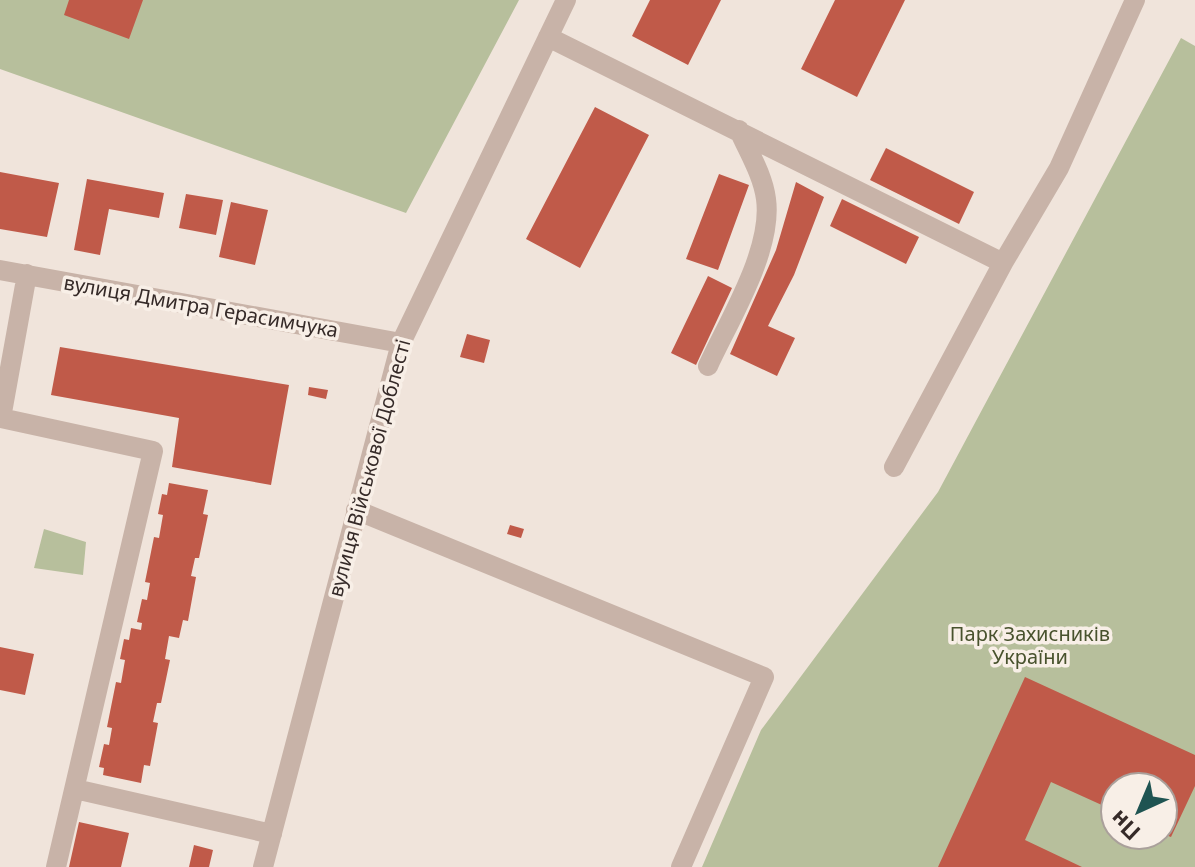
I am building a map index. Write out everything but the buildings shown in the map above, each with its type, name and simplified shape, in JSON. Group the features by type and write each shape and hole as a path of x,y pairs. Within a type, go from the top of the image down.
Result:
{"street":[{"name":"вулиця Військової Доблесті","path":"263,867 401,343 566,0"},
{"path":"894,467 1003,263 1059,168 1135,0"},
{"path":"548,37 1003,263"},
{"path":"708,366 761,249 767,223 762,186 739,130"},
{"name":"вулиця Дмитра Герасимчука","path":"0,270 401,343"},
{"path":"27,274 1,418 153,451 56,867"},
{"path":"356,510 764,677 681,867"},
{"path":"75,789 272,834"}],"green space":[{"path":"0,0 519,0 406,213 0,69"},
{"name":"Парк Захисників України","path":"1181,38 1195,46 1195,867 702,867 761,730 938,492"},
{"path":"44,529 86,542 83,575 34,568"}]}
